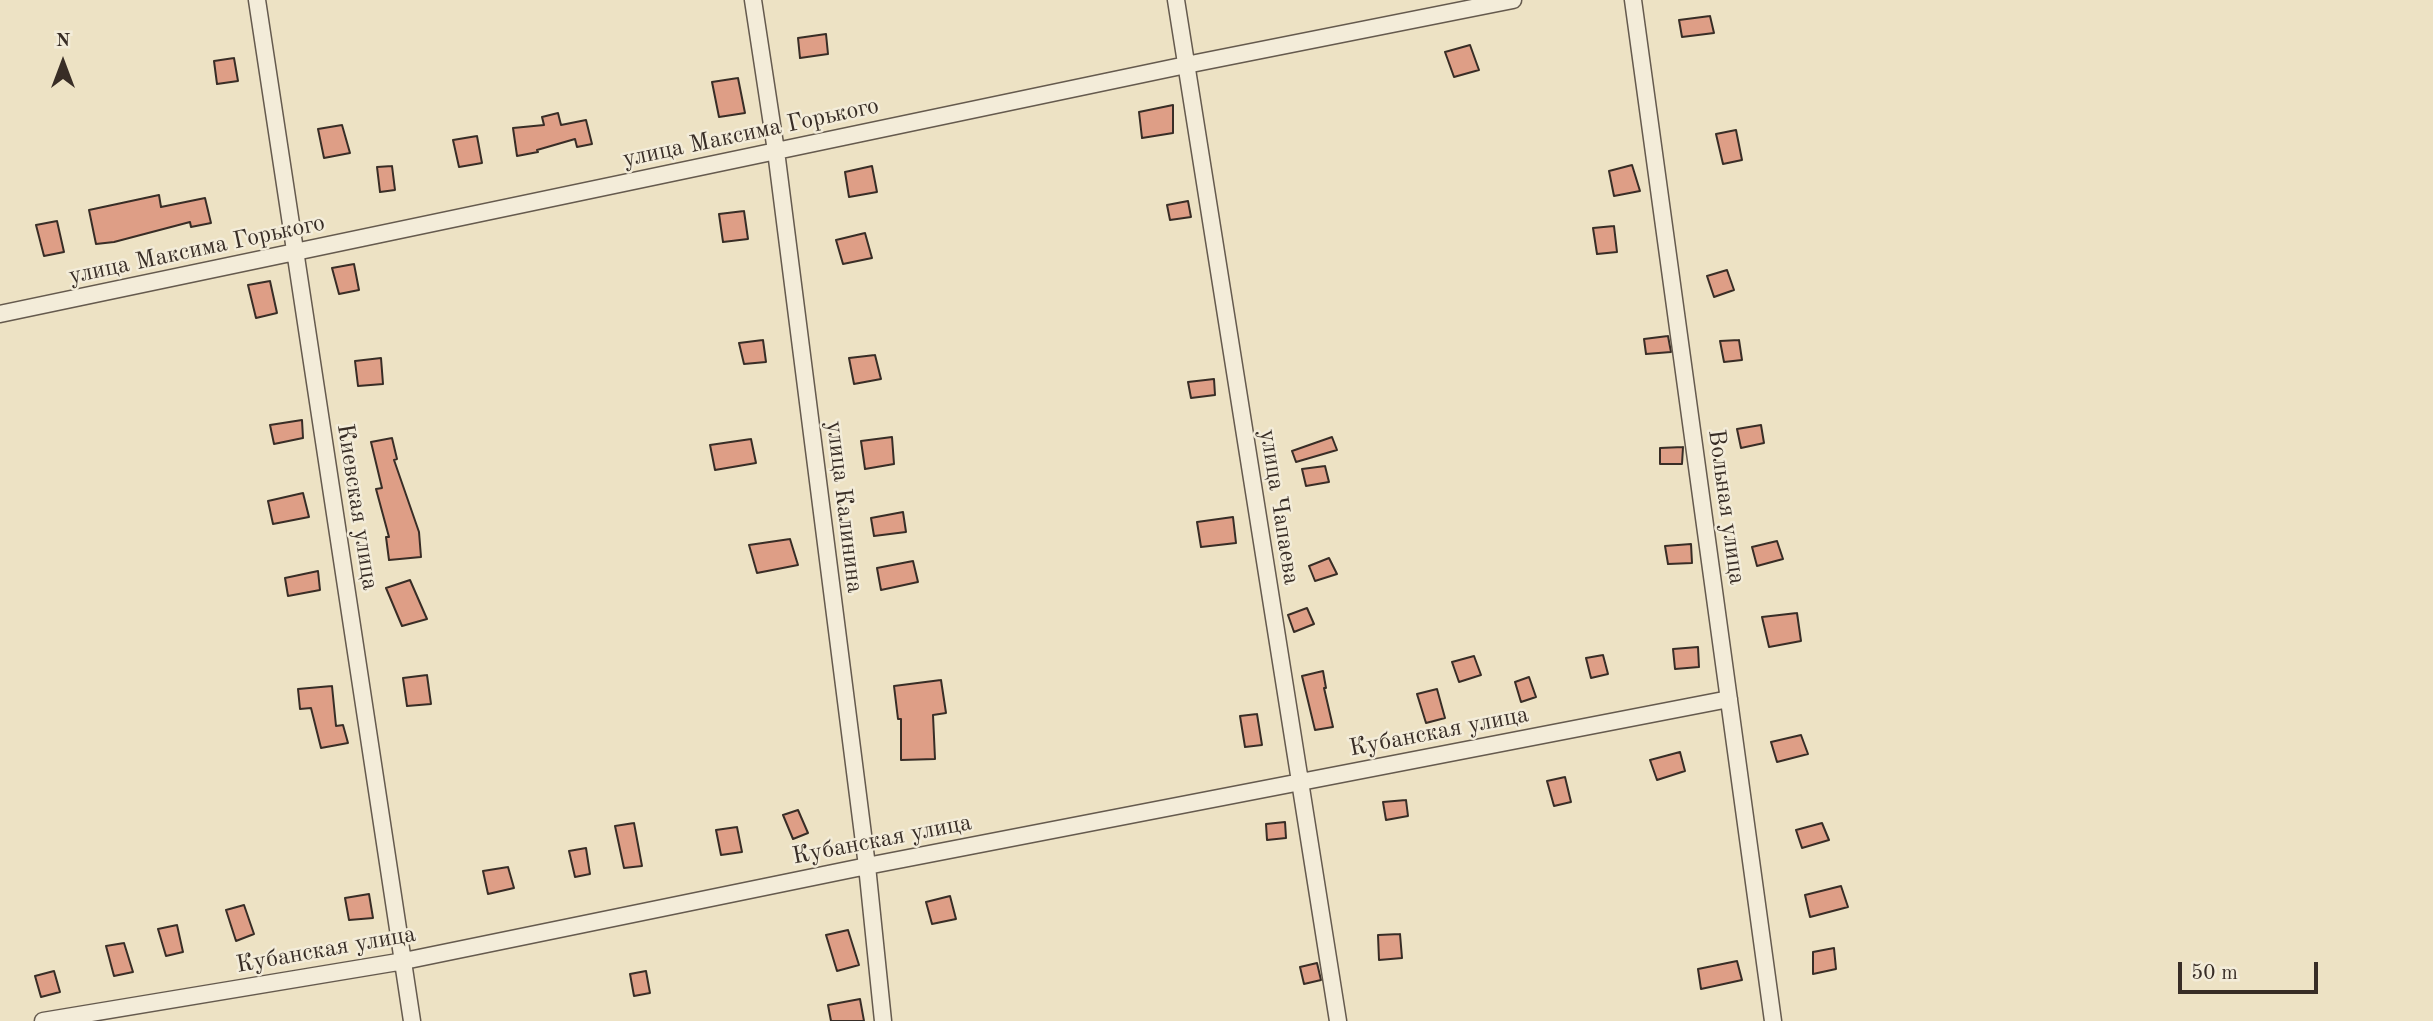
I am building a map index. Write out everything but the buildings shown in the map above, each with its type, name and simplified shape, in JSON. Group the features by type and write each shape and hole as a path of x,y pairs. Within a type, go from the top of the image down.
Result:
{"street":[{"name":"Киевская улица","path":"257,0 412,1021"},
{"name":"улица Калинина","path":"754,0 776,151 867,866 883,1021"},
{"name":"улица Чапаева","path":"1176,0 1338,1021"},
{"name":"улица Максима Горького","path":"0,314 1186,65 1513,0"},
{"name":"Вольная улица","path":"1633,0 1773,1021"},
{"name":"Кубанская улица","path":"43,1021 404,961 867,866 1729,699"}]}
